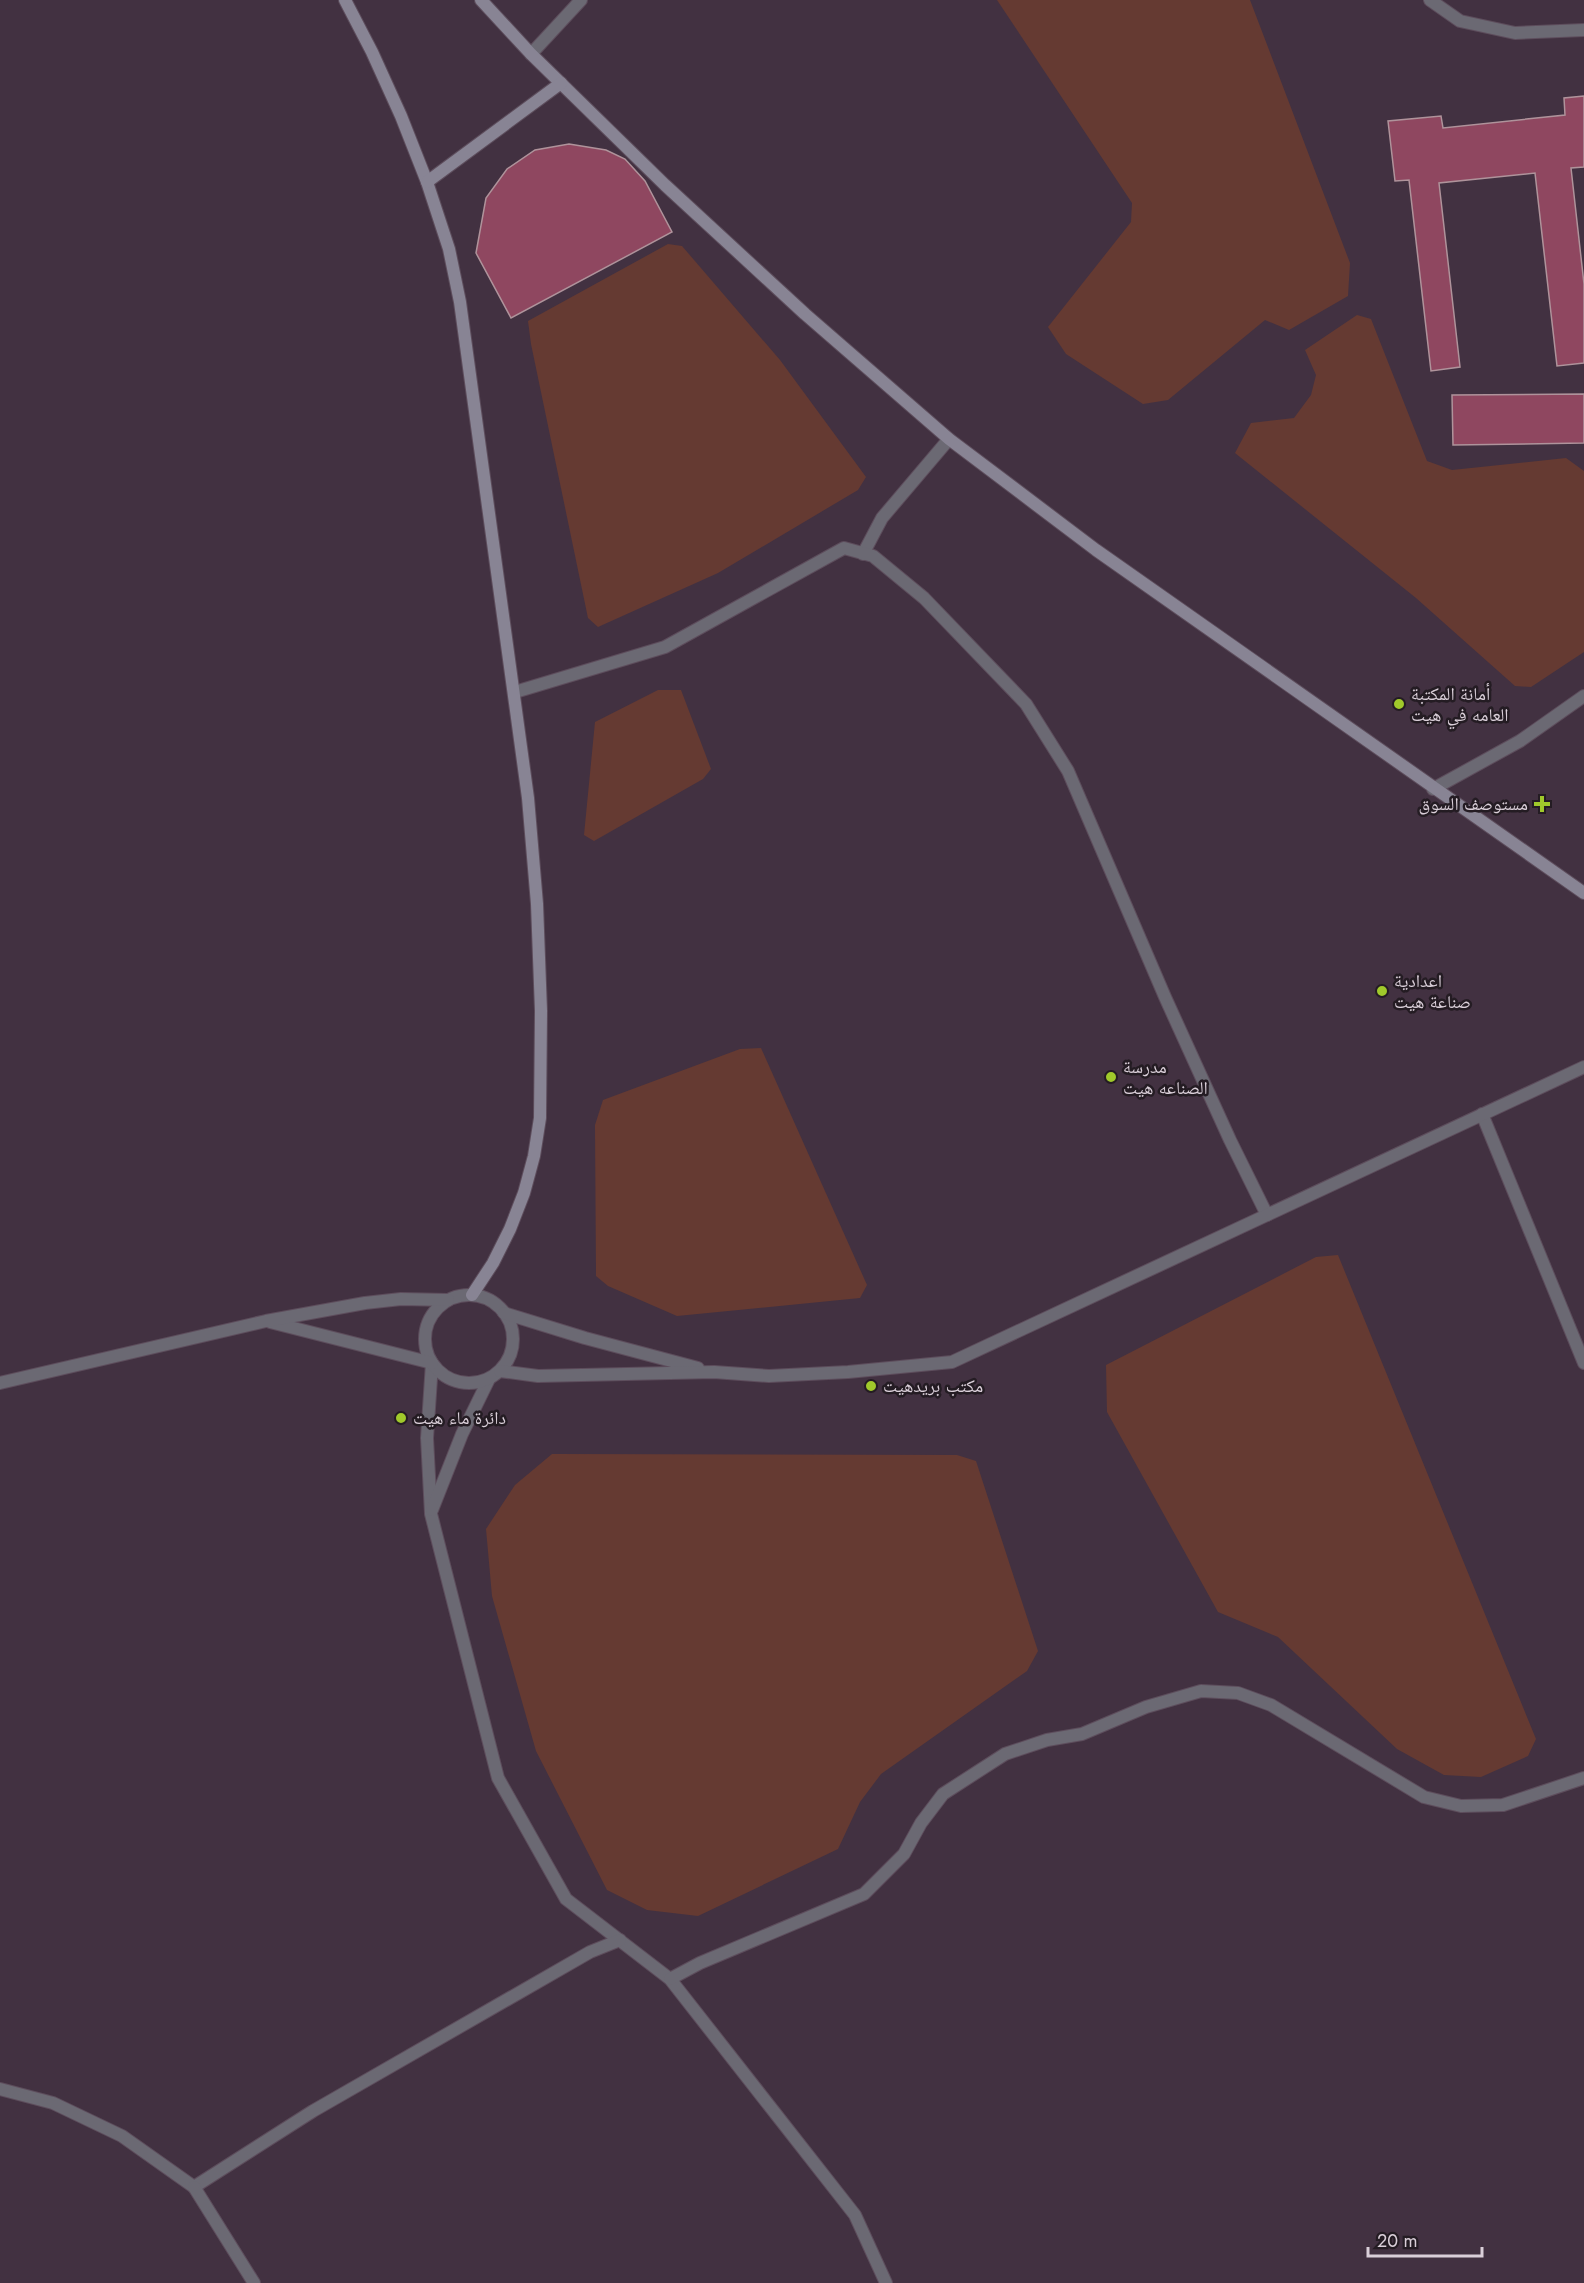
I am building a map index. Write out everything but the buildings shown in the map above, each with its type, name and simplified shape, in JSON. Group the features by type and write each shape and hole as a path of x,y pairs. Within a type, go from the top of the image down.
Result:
{"main road":[{"path":"345,0 401,116 427,182 449,249 460,302 528,798 537,904 541,1011 540,1118 534,1156 524,1193 493,1263 472,1295"},
{"path":"481,0 531,54 665,185 805,314 949,439 1096,550 1584,893"},
{"path":"427,182 561,83"}],"street":[{"path":"531,54 581,0"},
{"path":"1430,0 1460,21 1515,33 1584,30"},
{"path":"863,554 882,518 949,439"},
{"path":"515,692 665,647 844,548 873,556 924,598 1026,704 1068,771 1165,997 1267,1215"},
{"path":"1433,789 1520,741 1584,696"},
{"path":"500,1371 538,1376 714,1372 768,1376 848,1372 952,1362 1584,1067"},
{"path":"1482,1114 1584,1363"},
{"path":"0,1383 266,1321 365,1303 401,1299 448,1300 472,1295 484,1298 504,1313 585,1338 714,1372"},
{"path":"448,1300 434,1312 426,1328 425,1346 432,1363 440,1373 452,1380 464,1383 477,1383 489,1379 508,1361 512,1349 511,1324 504,1313"},
{"path":"266,1321 432,1363"},
{"path":"432,1363 427,1438 431,1514 498,1778 566,1899 670,1979 855,2215 886,2283"},
{"path":"431,1514 462,1434 489,1379"},
{"path":"670,1979 700,1963 864,1894 904,1854 921,1823 943,1794 1005,1754 1047,1740 1082,1734 1146,1707 1201,1691 1238,1693 1270,1705 1424,1797 1461,1806 1503,1805 1584,1778"},
{"path":"194,2187 313,2111 590,1952 620,1940"},
{"path":"0,2089 53,2103 122,2136 194,2187 254,2283"}],"shaded area":[{"path":"997,0 1250,0 1350,263 1348,296 1289,330 1265,320 1168,400 1143,404 1066,354 1048,327 1131,222 1132,203"},
{"path":"668,244 682,246 780,360 866,477 858,490 718,573 598,627 588,618 528,321"},
{"path":"1357,315 1371,319 1427,461 1452,470 1566,458 1584,471 1584,652 1531,687 1515,686 1416,598 1235,453 1251,423 1294,418 1311,395 1316,375 1305,350"},
{"path":"658,690 681,690 711,769 703,779 594,841 584,835 595,722"},
{"path":"761,1048 867,1285 860,1298 677,1316 608,1286 596,1276 595,1125 603,1100 740,1049"},
{"path":"1338,1255 1536,1739 1528,1756 1481,1777 1444,1775 1397,1749 1278,1637 1218,1612 1107,1412 1106,1365 1316,1257"},
{"path":"552,1454 957,1455 976,1461 1038,1651 1027,1671 881,1774 860,1802 838,1849 698,1916 647,1910 607,1890 536,1751 492,1596 486,1529 515,1485"}],"place":[{"name":"أمانة المكتبة العامه في هيت","path":"1399,704"},
{"name":"مستوصف السوق","path":"1542,804"},
{"name":"اعدادية صناعة هيت","path":"1382,991"},
{"name":"مدرسة الصناعه هيت","path":"1111,1077"},
{"name":"مكتب بريدهيت","path":"871,1386"},
{"name":"دائرة ماء هيت","path":"401,1418"}]}
